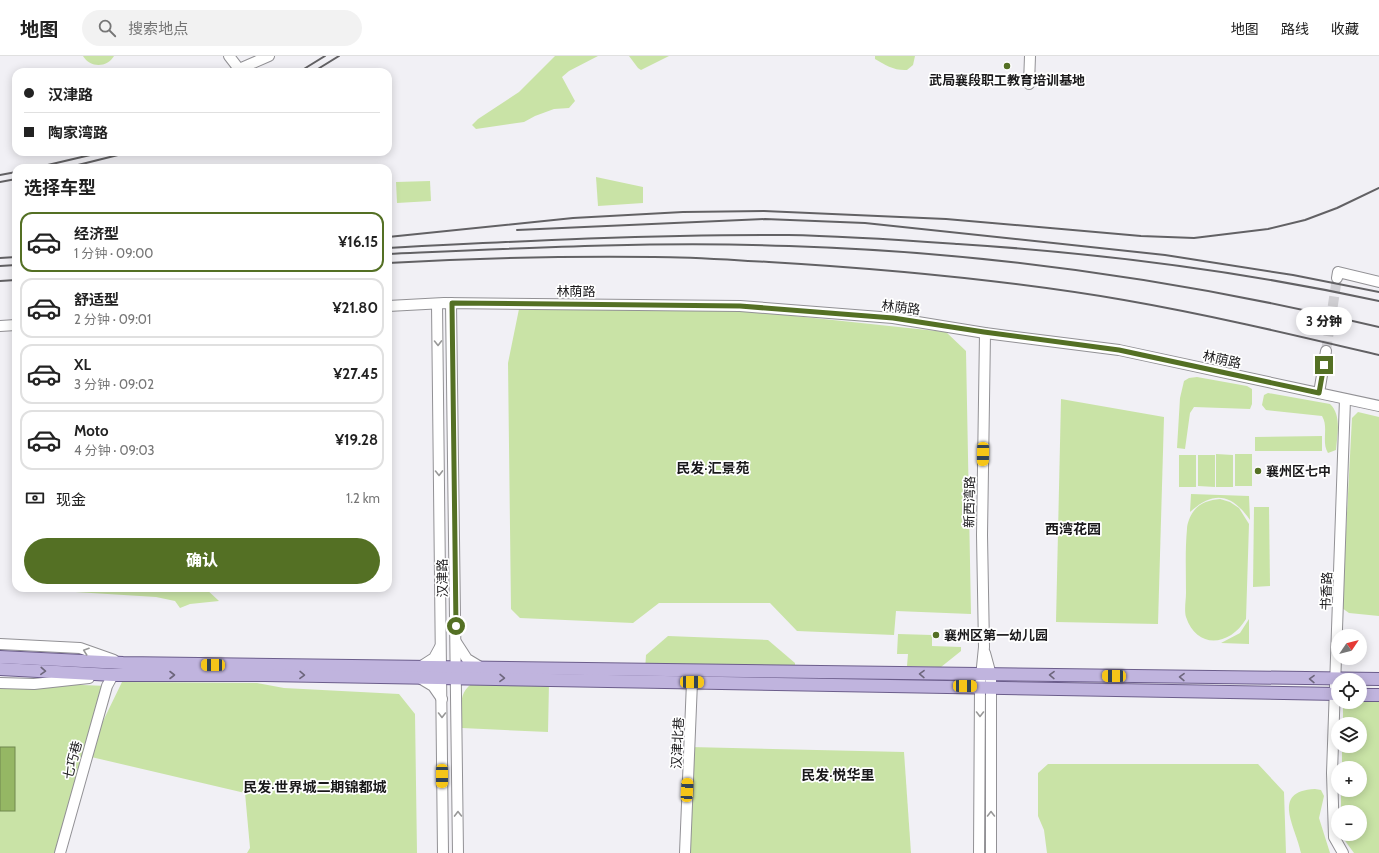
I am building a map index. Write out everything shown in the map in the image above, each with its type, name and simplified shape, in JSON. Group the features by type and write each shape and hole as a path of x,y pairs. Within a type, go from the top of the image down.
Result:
{"main road":[{"path":"2,663 112,675 442,672 985,674 1331,679"},
{"path":"2,663 123,664 419,672"},
{"path":"479,673 692,682 1331,694"},
{"path":"1367,679 1379,679"},
{"path":"1367,695 1379,695"}],"street":[{"path":"229,56 237,68"},
{"path":"240,68 269,56"},
{"path":"1029,84 1030,56"},
{"path":"1337,278 1338,272 1379,282"},
{"name":"林荫路","path":"392,306 452,303 740,306 893,318 1119,350 1379,406"},
{"name":"汉津路","path":"452,303 458,853"},
{"name":"汉津路","path":"438,304 443,853"},
{"path":"0,326 12,325"},
{"name":"新西湾路","path":"984,332 982,535 985,687 991,853"},
{"path":"1319,393 1326,351"},
{"name":"书香路","path":"1336,673 1345,399"},
{"path":"456,642 467,659 479,673 465,684 457,696"},
{"path":"0,644 80,648 123,664"},
{"path":"441,645 434,658 419,672 433,686 442,699"},
{"path":"0,682 34,684 112,675"},
{"name":"七巧巷","path":"60,853 87,756 112,675"},
{"name":"汉津北巷","path":"685,853 692,682"},
{"name":"新西湾路","path":"978,853 985,687"},
{"name":"书香路","path":"1335,761 1337,709"},
{"name":"书香路","path":"1335,797 1334,837 1343,853"}],"shaded area":[{"path":"83,56 114,56 107,63 98,65 90,63"},
{"path":"555,56 598,56 569,71 562,77 575,101 569,108 554,109 524,122 476,129 472,125 478,119 519,92"},
{"path":"629,56 669,56 641,70"},
{"path":"875,56 915,56 913,65 907,70 903,70 894,69 886,65 875,59"},
{"path":"596,177 643,187 643,203 598,206"},
{"path":"430,181 431,201 397,203 396,182"},
{"path":"519,309 729,309 946,332 966,351 971,614 896,611 894,635 797,631 770,603 659,603 633,623 520,618 511,609 508,363"},
{"path":"1197,377 1247,386 1252,389 1252,404 1250,409 1194,407 1190,413 1185,449 1177,448 1180,398 1184,381 1189,378"},
{"path":"1268,393 1330,404 1336,414 1338,426 1336,450 1328,453 1326,449 1325,425 1322,416 1266,410 1262,405 1264,395"},
{"path":"1061,399 1164,417 1158,624 1056,622"},
{"path":"1358,412 1379,417 1379,616 1349,613 1342,608 1352,418"},
{"path":"1322,436 1322,451 1255,451 1255,437"},
{"path":"1216,454 1233,455 1233,487 1216,487"},
{"path":"1235,454 1252,454 1252,486 1235,486"},
{"path":"1179,455 1196,455 1196,487 1179,487"},
{"path":"1198,455 1215,455 1215,487 1198,486"},
{"path":"1191,494 1249,496 1250,520 1236,505 1229,500 1222,498 1207,500 1190,512"},
{"path":"1220,499 1230,502 1239,508 1249,524 1246,619 1231,635 1223,639 1214,640 1206,639 1198,635 1191,628 1186,617 1186,545 1188,525 1193,512 1198,506 1205,502"},
{"path":"1254,507 1269,507 1270,586 1253,587"},
{"path":"75,592 209,592 219,601 190,604 180,608 175,601 156,597"},
{"path":"1249,619 1249,644 1221,643 1240,633"},
{"path":"898,634 932,635 932,646 961,647 961,651 941,667 907,666 908,654 897,654"},
{"path":"668,636 768,640 795,663 795,672 645,670 646,655"},
{"path":"476,681 549,683 548,732 462,728 461,707 463,695 465,690"},
{"path":"122,682 257,683 284,688 399,694 415,714 417,853 247,853 250,848 245,793 87,756 60,853 0,853 0,687 58,684 107,686 88,752"},
{"path":"1367,701 1379,702 1379,853 1354,853 1345,841 1367,841 1367,805 1341,805 1341,797 1367,797 1367,761 1342,761 1342,753 1367,753 1367,717 1343,717 1343,709 1367,709"},
{"path":"0,747 15,747 15,811 0,811"},
{"path":"690,747 904,752 911,853 687,853"},
{"path":"1048,764 1258,764 1284,792 1286,853 1047,853 1044,830 1038,816 1038,773"},
{"path":"1315,789 1321,790 1324,796 1319,818 1330,853 1301,853 1291,822 1289,803 1293,796 1301,791"}],"tunnel":[{"path":"1326,351 1337,278"}],"railway":[{"path":"306,68 325,56"},
{"path":"320,68 339,56"},
{"path":"52,164 86,156"},
{"path":"82,164 114,156"},
{"path":"0,175 12,173"},
{"path":"0,182 12,180"},
{"path":"392,237 573,218 683,212 764,211 946,219 1141,236 1194,238 1268,229 1305,220 1337,208 1379,188"},
{"path":"517,230 765,219 865,223 1165,255 1293,275 1379,292"},
{"path":"392,248 638,237 738,235 852,237 1064,252 1117,258 1222,272 1327,290 1379,301"},
{"path":"392,254 588,246 689,244 863,249 1012,262 1160,283 1233,296 1379,327"},
{"path":"0,258 12,257"},
{"path":"392,263 521,258 668,257 858,268 947,276 1124,300 1220,319 1379,355"},
{"path":"0,266 12,265"},
{"path":"0,281 12,280"}],"place":[{"name":"武局襄段职工教育培训基地","path":"1007,66"},
{"name":"襄州区七中","path":"1258,471"},
{"name":"襄州区第一幼儿园","path":"936,635"}],"district":[{"name":"民发·汇景苑","path":"713,468"},
{"name":"西湾花园","path":"1073,529"},
{"name":"民发·悦华里","path":"838,775"},
{"name":"民发·世界城二期锦都城","path":"315,787"}],"route":[{"path":"456,626 452,303 740,306 893,318 1119,350 1276,385 1319,393 1324,365"}]}
